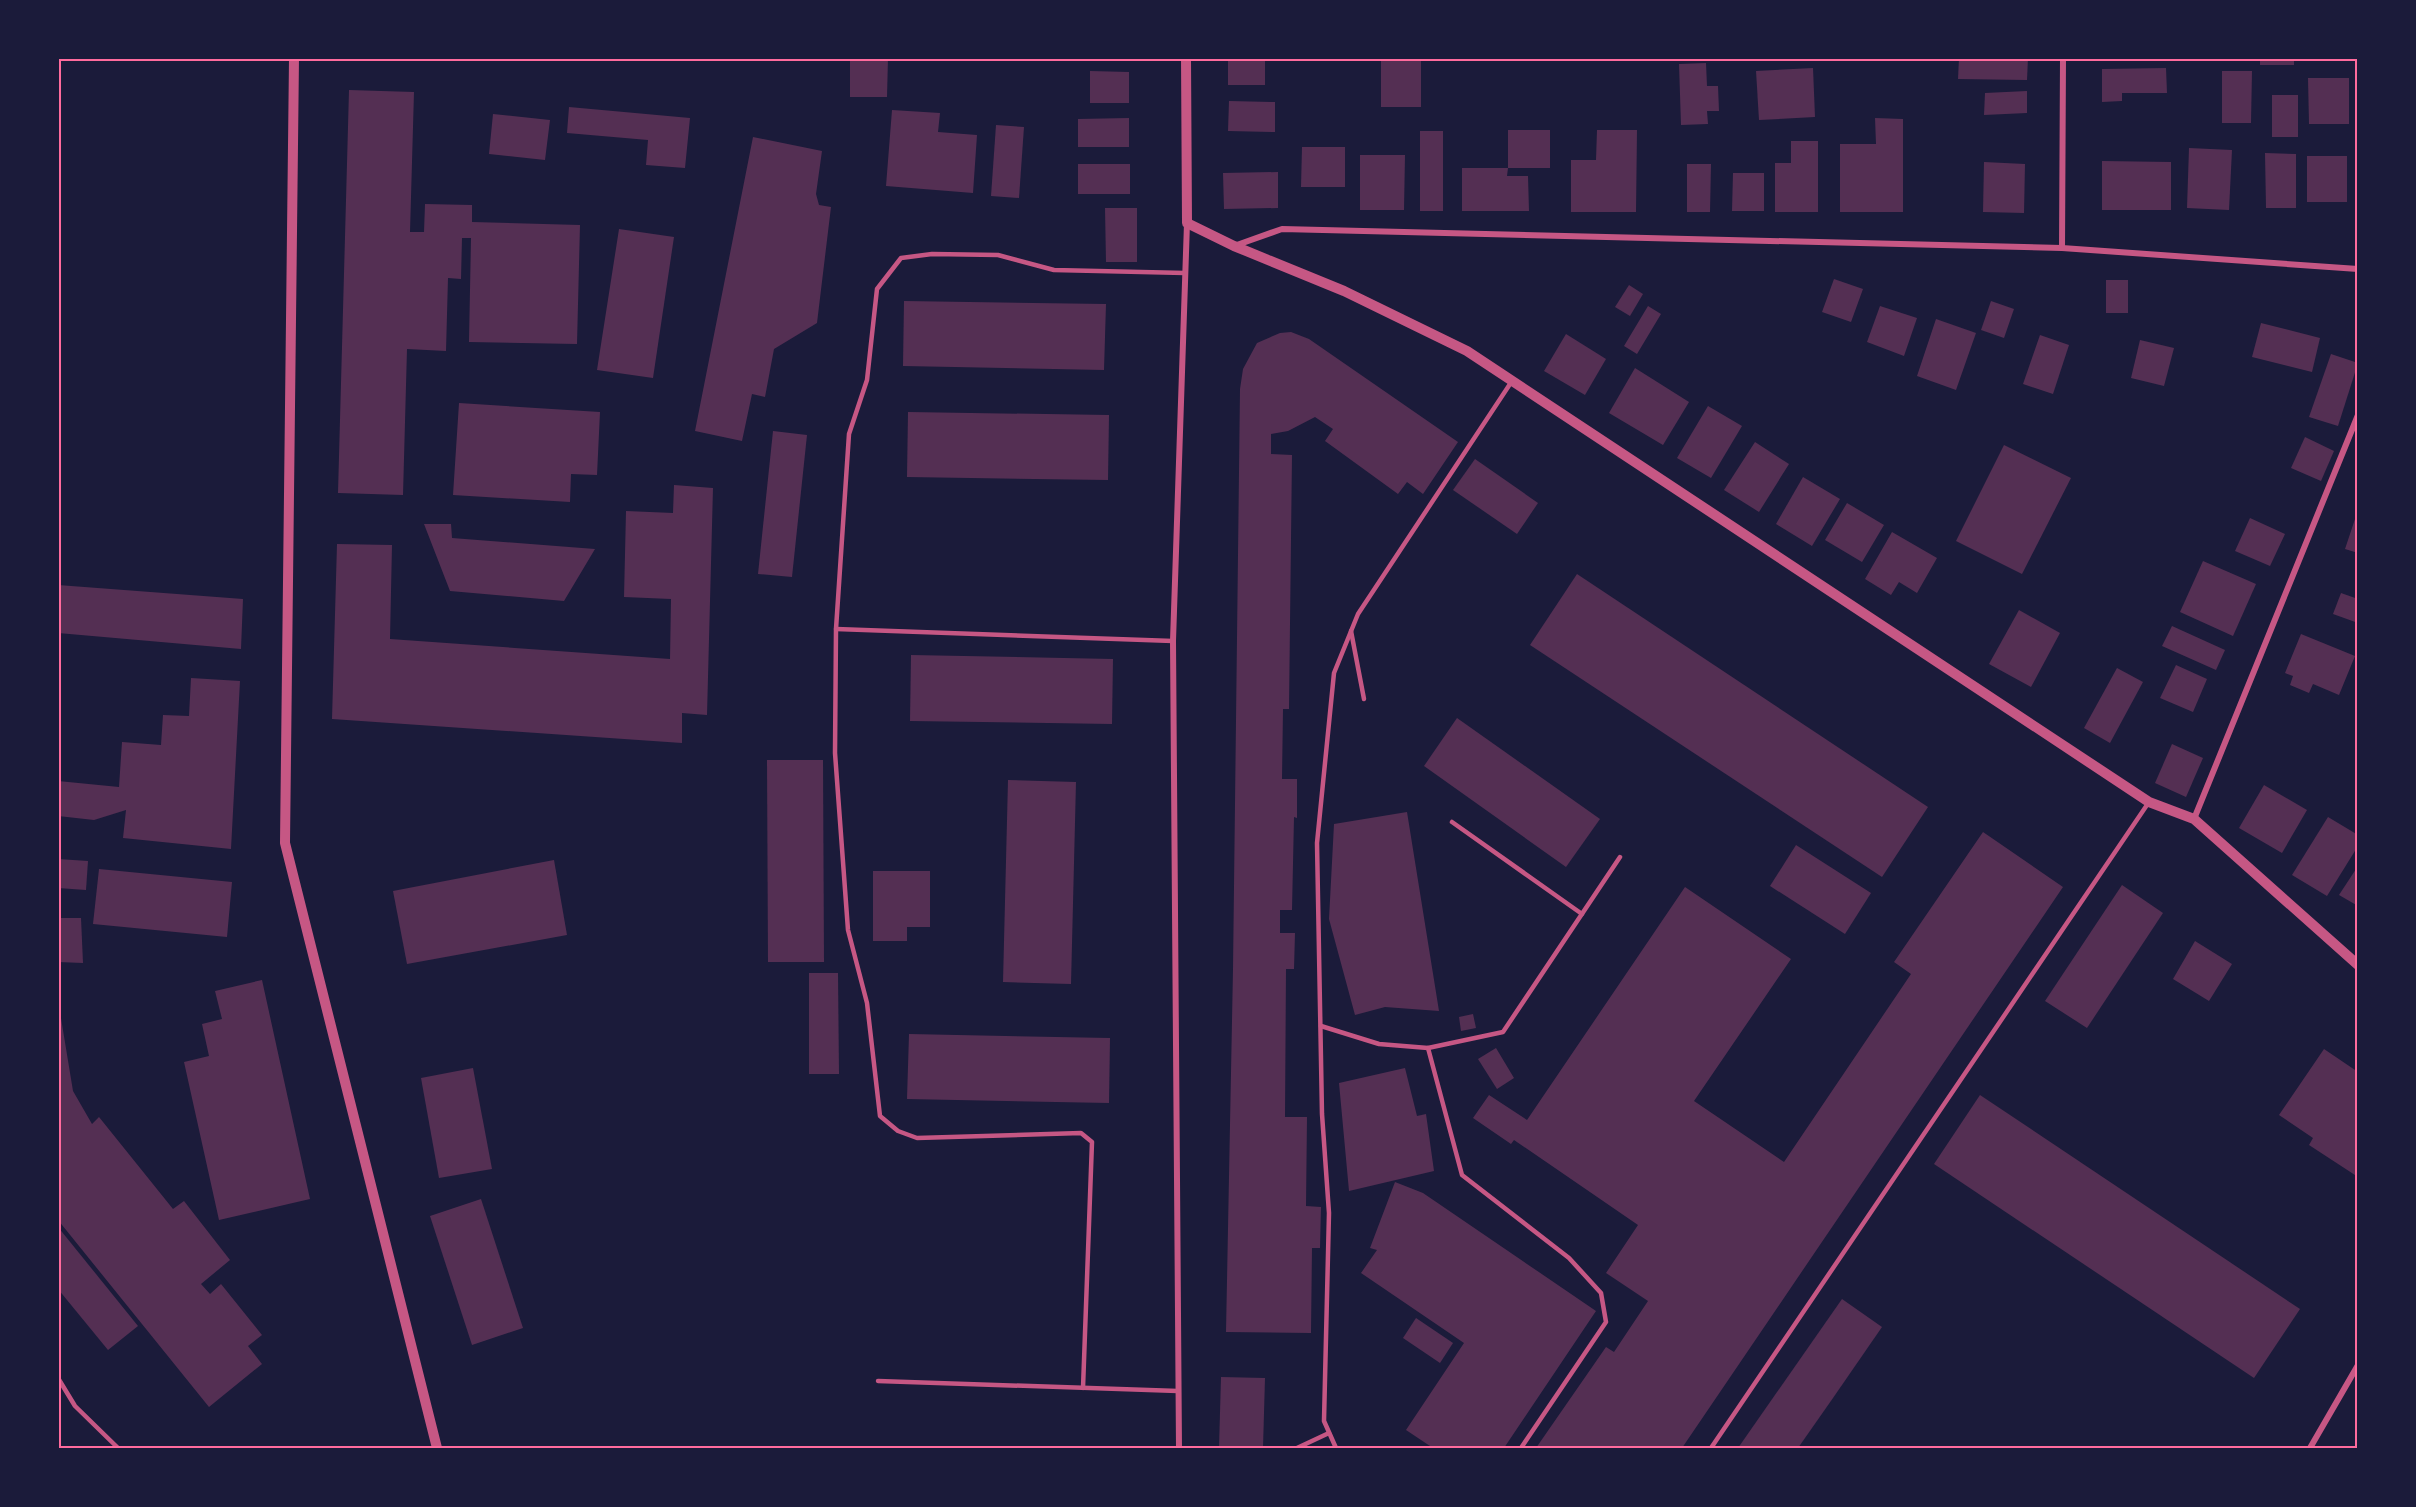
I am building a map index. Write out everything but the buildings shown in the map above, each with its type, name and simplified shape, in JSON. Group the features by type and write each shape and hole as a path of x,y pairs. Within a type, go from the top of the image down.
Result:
{"street":[{"path":"294,58 285,843 437,1449"},
{"path":"1179,1449 1173,641 1187,224 1186,58"},
{"path":"2062,248 2063,58"},
{"path":"1187,224 1365,301 1467,351 2149,802 2194,819 2358,965"},
{"path":"1234,246 1282,229 2062,248 2358,269"},
{"path":"2194,819 2358,415"},
{"path":"2310,1449 2358,1365"}],"lane":[{"path":"1083,1388 1092,1142 1081,1133 917,1138 898,1131 880,1116 867,1003 848,930 835,753 836,628 849,434 867,380 877,289 901,258 932,254 998,255 1054,270 1185,273"},
{"path":"1336,1449 1324,1421 1329,1213 1322,1114 1317,843 1334,672 1358,614 1512,381"},
{"path":"836,628 1173,641"},
{"path":"1351,631 1364,699"},
{"path":"1711,1449 2149,802"},
{"path":"1452,822 1582,914"},
{"path":"1321,1026 1379,1044 1428,1048 1503,1032 1620,857"},
{"path":"1428,1048 1462,1175 1569,1258 1601,1293 1606,1322 1521,1449"},
{"path":"58,1378 75,1406 118,1449"},
{"path":"878,1381 1178,1390"},
{"path":"1297,1449 1329,1434"}]}
